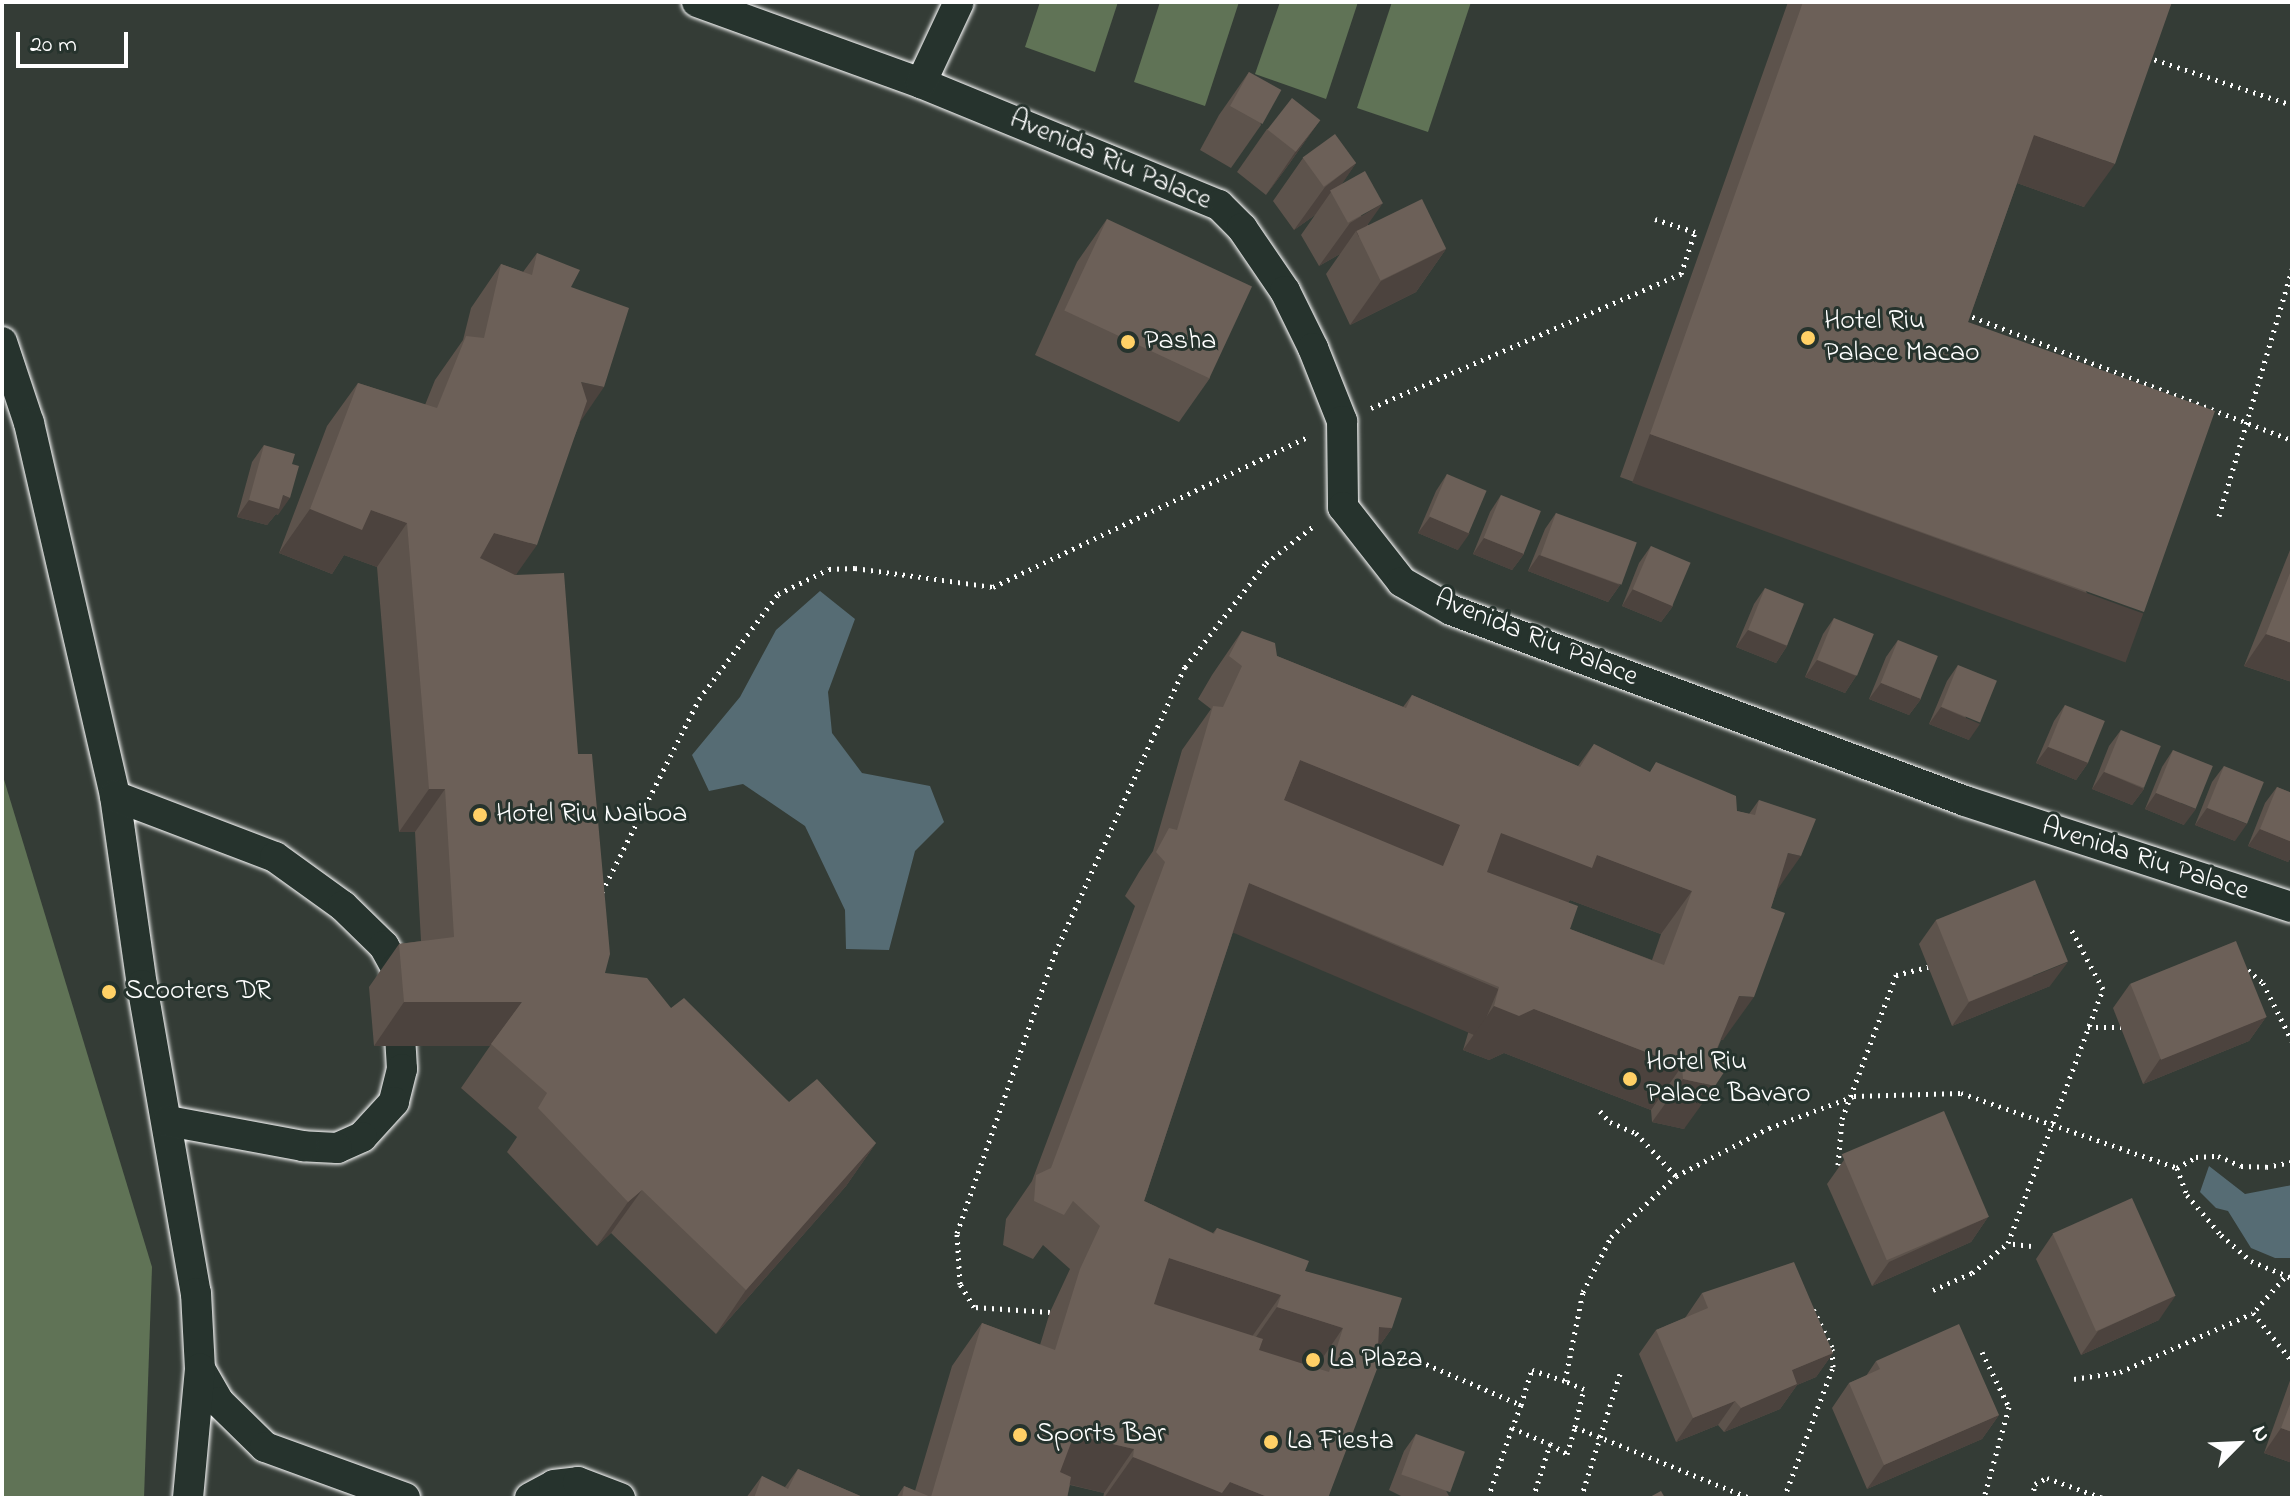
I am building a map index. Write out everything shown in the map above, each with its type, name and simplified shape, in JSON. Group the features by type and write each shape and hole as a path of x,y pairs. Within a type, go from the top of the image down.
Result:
{"street":[{"name":"Avenida Riu Palace","path":"697,2 921,83 1219,205 1242,228 1285,291 1342,421 1343,507 1402,582 1451,610 1965,801 2292,907"},
{"path":"921,83 959,2"},
{"path":"2,342 29,423 115,796 196,1293 200,1369 188,1498"},
{"path":"115,796 275,857 343,906 384,946 396,968 402,1069 394,1102 362,1137 337,1148 303,1146 168,1121"},
{"path":"200,1369 241,1428 265,1447 405,1498"},
{"path":"530,1498 554,1485 578,1482 620,1498"}],"path":[{"path":"2139,55 2292,105"},
{"path":"596,903 699,699 778,594 829,569 855,568 993,587 1342,421 1681,274 1695,232 1655,219"},
{"path":"2219,516 2292,269"},
{"path":"2282,302 2292,305"},
{"path":"1956,311 2292,440"},
{"path":"1050,1312 974,1307 960,1284 956,1261 957,1233 1055,953 1185,667 1266,563 1343,507"},
{"path":"1933,1290 1972,1273 2008,1243 2103,989 2071,929"},
{"path":"1838,1165 1842,1119 1854,1096 1896,975 1928,967"},
{"path":"2248,970 2263,983 2292,1041"},
{"path":"2088,1027 2121,1027"},
{"path":"1565,1381 1583,1292 1611,1237 1676,1176 1769,1128 1854,1096 1961,1093 2054,1122 2177,1168 2207,1156 2241,1166 2292,1162"},
{"path":"1600,1111 1610,1122 1636,1133 1676,1176"},
{"path":"2177,1168 2187,1195 2221,1235 2251,1261 2284,1278 2292,1278"},
{"path":"2008,1243 2031,1246"},
{"path":"2074,1379 2120,1372 2253,1313 2284,1278"},
{"path":"1784,1498 1833,1367 1832,1347 1814,1308 1802,1297"},
{"path":"2253,1313 2292,1361"},
{"path":"1982,1352 2009,1407 1984,1498"},
{"path":"1419,1361 1521,1405"},
{"path":"1488,1498 1512,1428 1521,1405 1532,1370 1584,1389 1567,1454 1512,1428"},
{"path":"1581,1498 1621,1370"},
{"path":"1816,1411 1819,1399"},
{"path":"1575,1427 1750,1498"},
{"path":"1533,1498 1550,1444"},
{"path":"2032,1498 2035,1484 2047,1478 2103,1498"}],"green space":[{"path":"1040,2 1118,2 1095,72 1025,47"},
{"path":"1160,2 1239,2 1205,106 1134,82"},
{"path":"1280,2 1358,2 1326,99 1255,74"},
{"path":"1392,2 1471,2 1428,132 1357,108"},
{"path":"2,773 152,1267 144,1498 2,1498"}],"water":[{"path":"820,591 855,619 828,692 832,733 862,773 930,786 944,822 915,851 889,950 846,949 845,910 805,826 743,784 709,791 692,755 740,697 776,630"},
{"path":"2209,1166 2245,1194 2292,1185 2292,1258 2275,1258 2251,1248 2228,1211 2216,1208 2200,1192"}],"building":[{"name":"Hotel Riu Palace Macao","path":"1803,2 2172,2 2115,164 2034,135 1968,322 2215,411 2144,612 1650,434"},
{"path":"1249,72 1281,90 1262,124 1230,106"},
{"path":"1292,98 1320,120 1296,152 1267,130"},
{"path":"1335,134 1356,163 1324,187 1303,158"},
{"path":"1365,171 1383,203 1348,223 1330,190"},
{"path":"1422,199 1446,248 1380,280 1356,231"},
{"path":"1107,219 1252,287 1209,378 1064,311"},
{"name":"Hotel Riu Naiboa","path":"537,253 580,270 571,287 629,308 604,387 581,382 587,401 537,545 494,533 480,558 515,575 564,573 578,754 592,754 610,954 605,973 647,978 671,1008 684,998 789,1102 817,1079 876,1143 746,1290 642,1190 628,1202 538,1108 547,1093 491,1044 522,1002 404,1002 399,944 454,937 445,789 429,789 407,523 371,510 362,530 310,509 358,383 437,408 466,336 484,338 501,264 532,275"},
{"path":"264,445 295,454 292,464 299,466 290,498 283,495 279,509 249,500"},
{"path":"1447,474 1487,491 1469,533 1429,516"},
{"path":"1501,495 1541,511 1524,554 1484,538"},
{"path":"1556,513 1637,542 1621,585 1541,555"},
{"path":"1651,546 1691,563 1672,606 1633,589"},
{"path":"2292,568 2292,643 2266,634"},
{"path":"1765,588 1804,604 1787,645 1748,630"},
{"path":"1834,618 1874,634 1857,676 1817,660"},
{"name":"Hotel Riu Palace Bavaro","path":"1242,631 1275,643 1277,656 1406,708 1412,695 1580,767 1594,744 1650,772 1656,762 1736,796 1737,811 1755,815 1759,800 1816,819 1801,856 1788,853 1771,908 1785,913 1754,997 1739,996 1714,1055 1730,1063 1715,1086 1683,1079 1682,1066 1534,1009 1519,1016 1494,1006 1499,987 1249,883 1144,1201 1214,1234 1217,1228 1309,1261 1305,1271 1402,1298 1392,1328 1379,1327 1377,1369 1328,1498 1270,1498 1230,1482 1222,1493 1133,1457 1134,1449 1074,1435 1060,1472 1071,1477 1067,1498 902,1498 904,1486 931,1497 982,1323 1055,1350 1080,1269 1100,1226 1073,1201 1064,1215 1034,1201 1036,1175 1051,1168 1165,862 1156,852 1169,828 1177,830 1213,706 1223,707 1242,666 1229,656","holes":["1300,760 1460,825 1443,866 1284,800","1501,833 1592,868 1597,855 1692,891 1664,965 1570,929 1578,906 1487,872","1169,1258 1281,1295 1277,1307 1343,1328 1329,1372 1259,1350 1263,1339 1154,1304"]},
{"path":"1898,640 1938,656 1921,699 1881,683"},
{"path":"1958,665 1997,681 1980,722 1941,707"},
{"path":"2065,705 2105,721 2088,763 2048,747"},
{"path":"2121,730 2161,746 2144,788 2104,772"},
{"path":"2173,750 2213,766 2196,809 2156,793"},
{"path":"2224,766 2264,782 2247,824 2207,808"},
{"path":"2277,787 2292,793 2292,842 2260,829"},
{"path":"2035,880 2068,962 1969,1002 1936,920"},
{"path":"2236,941 2267,1017 2161,1060 2130,984"},
{"path":"1944,1111 1989,1217 1887,1260 1842,1154"},
{"path":"2132,1198 2176,1296 2096,1331 2053,1233"},
{"path":"1794,1262 1833,1353 1792,1370 1797,1384 1741,1408 1735,1401 1693,1418 1656,1330 1708,1308 1702,1293"},
{"path":"1959,1324 1999,1415 1884,1465 1849,1383 1880,1369 1876,1361"},
{"path":"2292,1399 2292,1432 2281,1428"},
{"path":"1416,1434 1465,1452 1450,1492 1401,1474"},
{"path":"798,1469 865,1498 754,1498 762,1476 788,1489"},
{"path":"1661,1491 1665,1498 1648,1498"}],"place":[{"name":"Hotel Riu Palace Macao","path":"1808,338"},
{"name":"Pasha","path":"1128,342"},
{"name":"Hotel Riu Naiboa","path":"480,815"},
{"name":"Scooters DR","path":"109,992"},
{"name":"Hotel Riu Palace Bavaro","path":"1630,1079"},
{"name":"La Plaza","path":"1313,1360"},
{"name":"Sports Bar","path":"1020,1435"},
{"name":"La Fiesta","path":"1271,1442"}]}
